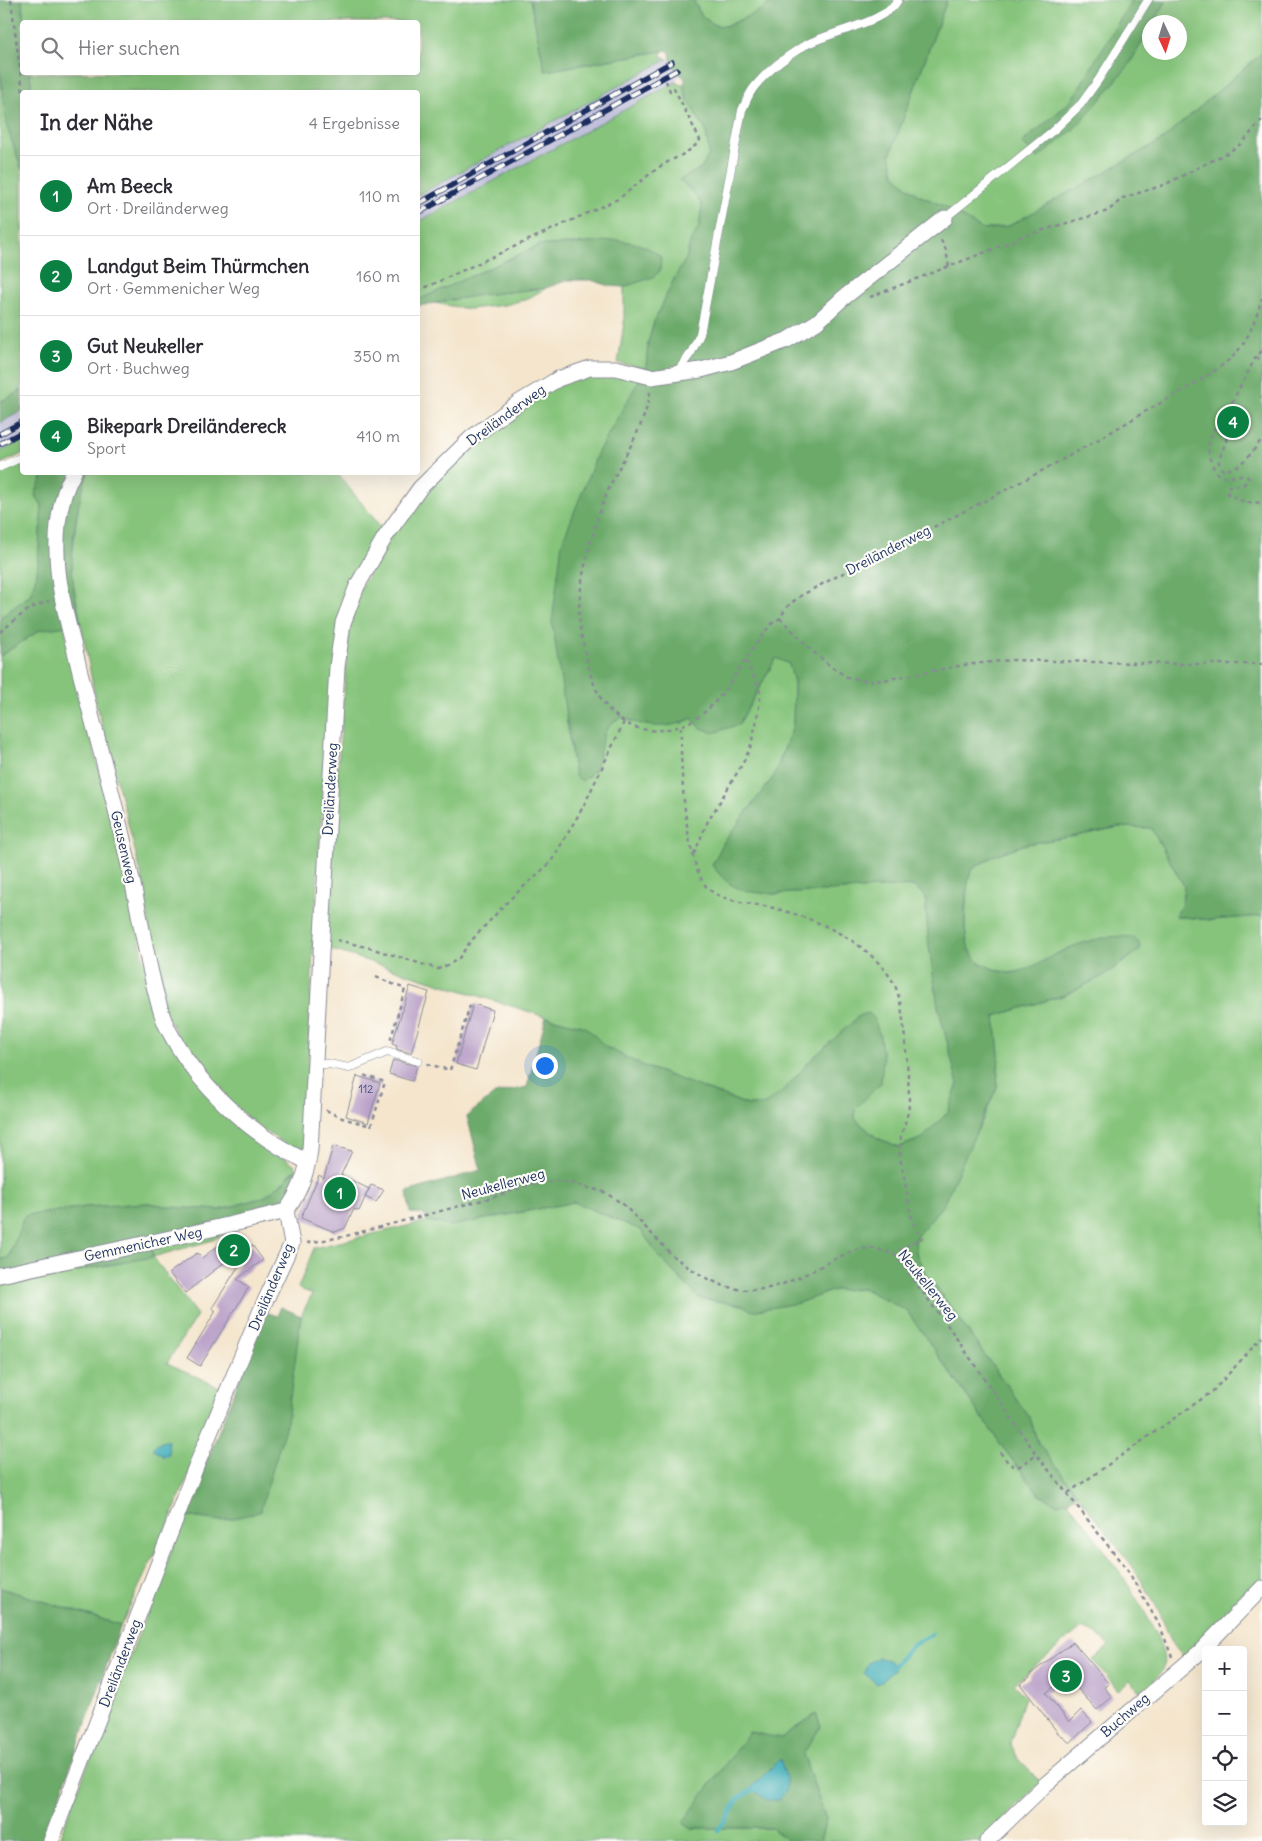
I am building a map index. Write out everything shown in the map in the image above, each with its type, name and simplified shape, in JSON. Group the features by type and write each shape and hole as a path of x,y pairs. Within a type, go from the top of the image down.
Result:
{"street":[{"path":"651,377 701,370 731,362 787,340 817,322 842,299 945,218"},
{"name":"Dreiländerweg","path":"51,1841 195,1469 268,1294 292,1243 286,1210 302,1185 308,1162 337,667 343,623 357,586 385,537 420,488 471,438 518,404 558,379 590,368 616,368 651,377"},
{"name":"Geusenweg","path":"73,475 63,498 58,522 58,572 75,651 130,871 140,927 158,1003 166,1024 181,1050 218,1097 263,1135 289,1153 308,1162"},
{"name":"Gemmenicher Weg","path":"0,1275 206,1231 286,1210"},
{"name":"Buchweg","path":"987,1841 1046,1784 1200,1652 1262,1588"}],"lane":[{"path":"677,373 691,354 700,334 742,110 754,86 803,46 883,15 898,0"},
{"path":"945,218 1055,129 1081,104 1099,79 1148,0"},
{"path":"0,467 20,458"},
{"path":"315,1064 348,1068 387,1052 418,1061"}],"path":[{"path":"11,0 22,90"},
{"path":"420,290 618,199 658,168 694,148 700,140 674,88 670,90 666,81"},
{"path":"868,298 1023,236 1108,211 1123,198 1164,185 1227,153 1242,143 1262,120"},
{"path":"930,230 941,240 946,250 949,267"},
{"name":"Dreiländerweg","path":"651,377 648,406 632,444 608,489 601,508 580,592 581,631 589,672 596,692 612,713 624,722 637,728 653,731 682,727 697,720 714,703 767,629 780,618 786,607 820,585 1038,473 1111,433 1207,375 1230,358 1253,328 1262,298"},
{"path":"1262,352 1256,357 1230,406 1211,434 1207,448 1208,455 1216,472 1220,475 1225,477 1242,475 1248,477 1248,480 1243,484 1229,486 1227,488 1228,494 1245,502 1262,503"},
{"path":"1256,357 1262,362"},
{"path":"1230,406 1226,442 1219,459 1223,470 1231,470 1237,466 1248,457 1262,439"},
{"path":"0,632 29,608 39,604"},
{"path":"780,618 810,650 830,666 847,677 867,681 1010,660 1262,664"},
{"path":"694,855 707,823 750,748 760,701 760,690 745,659"},
{"path":"321,936 370,948 438,969 458,958 470,942 509,900 550,862 583,807 624,722"},
{"path":"682,727 681,767 683,790 694,855 701,881 710,891 732,900 794,914 823,926 850,940 877,960 892,979 902,1017 909,1106 900,1143 901,1162 910,1214 915,1228 922,1238 894,1254"},
{"path":"376,977 405,989 387,1052"},
{"path":"418,1061 450,1070 471,1002"},
{"path":"312,1108 326,1110 342,1118 370,1126 385,1082 353,1072 348,1068"},
{"name":"Neukellerweg","path":"292,1243 318,1243 490,1198 532,1184 554,1181 567,1182 604,1192 623,1204 673,1256 688,1267 724,1286 742,1290 765,1289 780,1285 798,1278 844,1254 859,1249 874,1248 894,1254 948,1326 1036,1454 1128,1571 1160,1626 1177,1670"},
{"path":"1068,1493 1213,1391 1262,1337"},
{"path":"1000,1452 1009,1465 1014,1467 1024,1464 1036,1454"}],"shaded area":[{"path":"669,58 681,75 677,77 676,82 420,221 420,194"},
{"path":"20,412 20,441 0,452 0,423"}],"green space":[{"path":"0,0 22,0 24,20 20,20 20,75 30,75 32,90 20,90 20,164 6,124 0,67"},
{"path":"22,0 530,0 545,71 663,51 661,57 668,59 420,194 420,90 32,90 30,75 420,75 420,20 24,20"},
{"path":"530,0 693,0 702,16 714,25 727,26 759,11 775,0 947,0 890,155 894,173 904,184 918,195 944,206 983,230 1009,226 1162,140 1262,53 1262,916 1211,920 1176,916 1182,904 1184,886 1151,828 1119,827 1026,844 995,855 971,870 965,904 965,931 972,954 980,963 1003,972 1018,972 1078,945 1096,939 1125,936 1134,937 1139,943 1140,950 1103,976 1065,995 995,1016 999,1054 997,1087 943,1205 915,1238 916,1253 923,1269 1030,1418 1038,1443 1078,1494 1068,1501 1058,1504 1040,1495 1007,1453 907,1311 865,1289 834,1290 798,1303 752,1311 742,1305 699,1298 659,1257 641,1230 574,1202 450,1226 428,1221 423,1214 410,1213 407,1192 481,1170 467,1116 495,1094 527,1087 546,1017 586,1027 606,1047 641,1065 748,1105 764,1105 785,1089 810,1061 860,1015 869,1013 874,1018 880,1036 883,1058 881,1083 855,1109 855,1119 877,1138 899,1147 923,1138 948,1112 958,1084 938,1006 929,946 925,896 913,886 776,894 747,891 733,886 726,881 712,865 724,842 774,776 793,726 794,682 789,664 776,658 739,724 714,733 701,728 692,718 666,726 657,726 631,721 622,717 608,727 593,771 582,781 575,776 552,622 562,543 598,452 646,368 648,343 654,322 675,277 686,259 690,243 699,227 702,205 691,190 679,180 702,168 709,154 706,131 687,99 683,84 685,78 674,66 670,52 666,50 545,71"},
{"path":"693,0 775,0 759,11 727,26 714,25 702,16"},
{"path":"947,0 1132,0 1071,101 1022,143 1038,157 1129,65 1142,42 1142,60 1187,60 1187,15 1158,15 1167,0 1262,0 1262,53 1162,140 1009,226 983,230 944,206 918,195 894,173 890,155"},
{"path":"1132,0 1167,0 1158,15 1142,15 1142,42 1129,65 1074,129 1038,158 1022,143 1071,101"},
{"path":"0,67 6,124 20,164 20,391 0,402"},
{"path":"676,82 680,85 683,84 687,99 706,131 709,154 702,168 680,180 691,190 702,205 699,227 690,243 686,259 675,277 654,322 648,343 646,368 618,363 624,323 624,287 635,282 576,244 540,245 420,299 420,221"},
{"path":"616,240 640,245 661,257 660,271 653,277 624,287 610,286 591,280 568,280 546,288 480,295 420,306 420,299 540,245"},
{"path":"546,288 527,299 505,305 469,309 434,303 480,295"},
{"path":"589,372 621,372 640,380 598,452 563,690 575,776 593,772 606,728 612,722 622,717 633,722 682,723 692,718 739,724 776,658 789,664 794,682 793,726 774,776 724,842 712,865 753,892 776,894 913,886 925,896 929,946 938,1006 958,1084 948,1112 923,1138 899,1147 877,1138 855,1119 855,1109 881,1083 860,1015 810,1061 785,1089 764,1105 748,1105 641,1065 606,1047 586,1027 546,1017 326,948 336,791 350,623 361,587 389,539 425,491 475,442 559,383"},
{"path":"20,391 20,412 0,423 0,402"},
{"path":"20,441 20,455 0,464 0,452"},
{"path":"20,461 20,475 43,475 35,495 42,505 37,574 30,595 0,618 0,470"},
{"path":"43,475 87,475 77,512 72,554 74,586 80,624 40,630 0,656 0,618 30,595 37,574 42,505 35,495"},
{"path":"87,475 339,475 381,527 350,585 323,791 313,948 305,1150 297,1151 261,1129 216,1089 184,1047 165,1012 155,965 142,877 96,702 73,582 72,559 81,491"},
{"path":"64,625 158,1017 254,1138 294,1164 297,1169 264,1197 220,1210 172,1207 149,1203 86,1207 24,1216 9,1257 0,1260 0,656 40,630"},
{"path":"1119,827 1151,828 1184,886 1182,904 1176,916 1211,920 1262,916 1262,1579 1192,1652 1182,1656 1172,1643 1159,1611 1133,1567 1038,1443 1030,1418 923,1269 916,1253 915,1237 925,1225 963,1157 981,1124 997,1087 999,1054 995,1016 1065,995 1103,976 1140,950 1062,951 1027,970 1009,973 993,969 977,961 967,944 965,926 967,886 971,870 995,855 1026,844"},
{"path":"297,1169 295,1186 286,1198 238,1218 152,1236 153,1257 0,1285 0,1260 9,1257 24,1216 86,1207 149,1203 172,1207 220,1210 264,1197"},
{"path":"574,1202 641,1230 659,1257 699,1298 742,1305 798,1303 834,1290 864,1289 907,1311 1007,1453 1040,1495 1058,1504 1068,1501 1127,1583 1143,1608 1163,1652 1163,1667 1157,1678 1140,1692 1130,1680 1118,1690 1093,1660 1109,1646 1095,1633 1081,1628 1014,1684 1025,1697 1010,1743 1019,1760 1041,1782 982,1841 820,1841 826,1819 803,1754 821,1726 816,1714 781,1738 692,1828 772,1828 788,1841 58,1841 185,1516 221,1521 293,1368 301,1316 312,1294 298,1288 314,1248 428,1221 450,1226"},
{"path":"225,1233 213,1240 153,1257 152,1246"},
{"path":"153,1257 197,1315 167,1363 223,1389 169,1523 121,1625 0,1588 0,1285"},
{"path":"281,1307 301,1316 287,1421 260,1512 221,1521 185,1516 266,1312 277,1316"},
{"path":"0,1588 121,1625 44,1841 0,1841"},
{"path":"816,1714 821,1726 803,1754 826,1819 820,1841 788,1841 772,1828 692,1828 683,1822 749,1732 781,1738"}],"water":[{"path":"168,1441 169,1455 165,1457 153,1449 154,1446"},
{"path":"879,1657 890,1662 895,1668 883,1681 877,1684 864,1673 868,1663"},
{"path":"780,1759 786,1778 786,1790 779,1800 768,1801 751,1788"}],"building":[{"path":"410,986 429,992 411,1053 396,1049 397,1046 392,1044"},
{"path":"473,1004 493,1010 476,1070 456,1064"},
{"path":"393,1060 417,1066 412,1081 389,1074"},
{"path":"357,1076 380,1083 368,1123 346,1116"},
{"path":"333,1146 352,1151 341,1175 369,1189 359,1211 354,1209 345,1228 335,1232 301,1218 319,1175 324,1178"},
{"path":"371,1185 384,1190 376,1202 365,1197"},
{"path":"229,1237 239,1251 185,1293 169,1273 197,1253 202,1258"},
{"path":"252,1245 263,1260 237,1279 249,1287 200,1366 187,1358 216,1311 212,1308"},
{"path":"1073,1642 1109,1684 1104,1687 1112,1697 1097,1710 1067,1677 1046,1693 1069,1722 1081,1710 1092,1722 1070,1743 1058,1733 1020,1684"}],"waterway":[{"path":"890,1668 912,1646 931,1635"},
{"path":"718,1830 730,1814 738,1798 757,1788"}],"railway":[{"path":"420,203 672,62"},
{"path":"420,212 677,70"},
{"path":"0,434 20,423"},
{"path":"0,444 20,433"}],"place":[{"name":"Bikepark Dreiländereck","path":"1233,422"},
{"name":"Am Beeck","path":"340,1193"},
{"name":"Landgut Beim Thürmchen","path":"234,1250"},
{"name":"Gut Neukeller","path":"1066,1676"}]}
